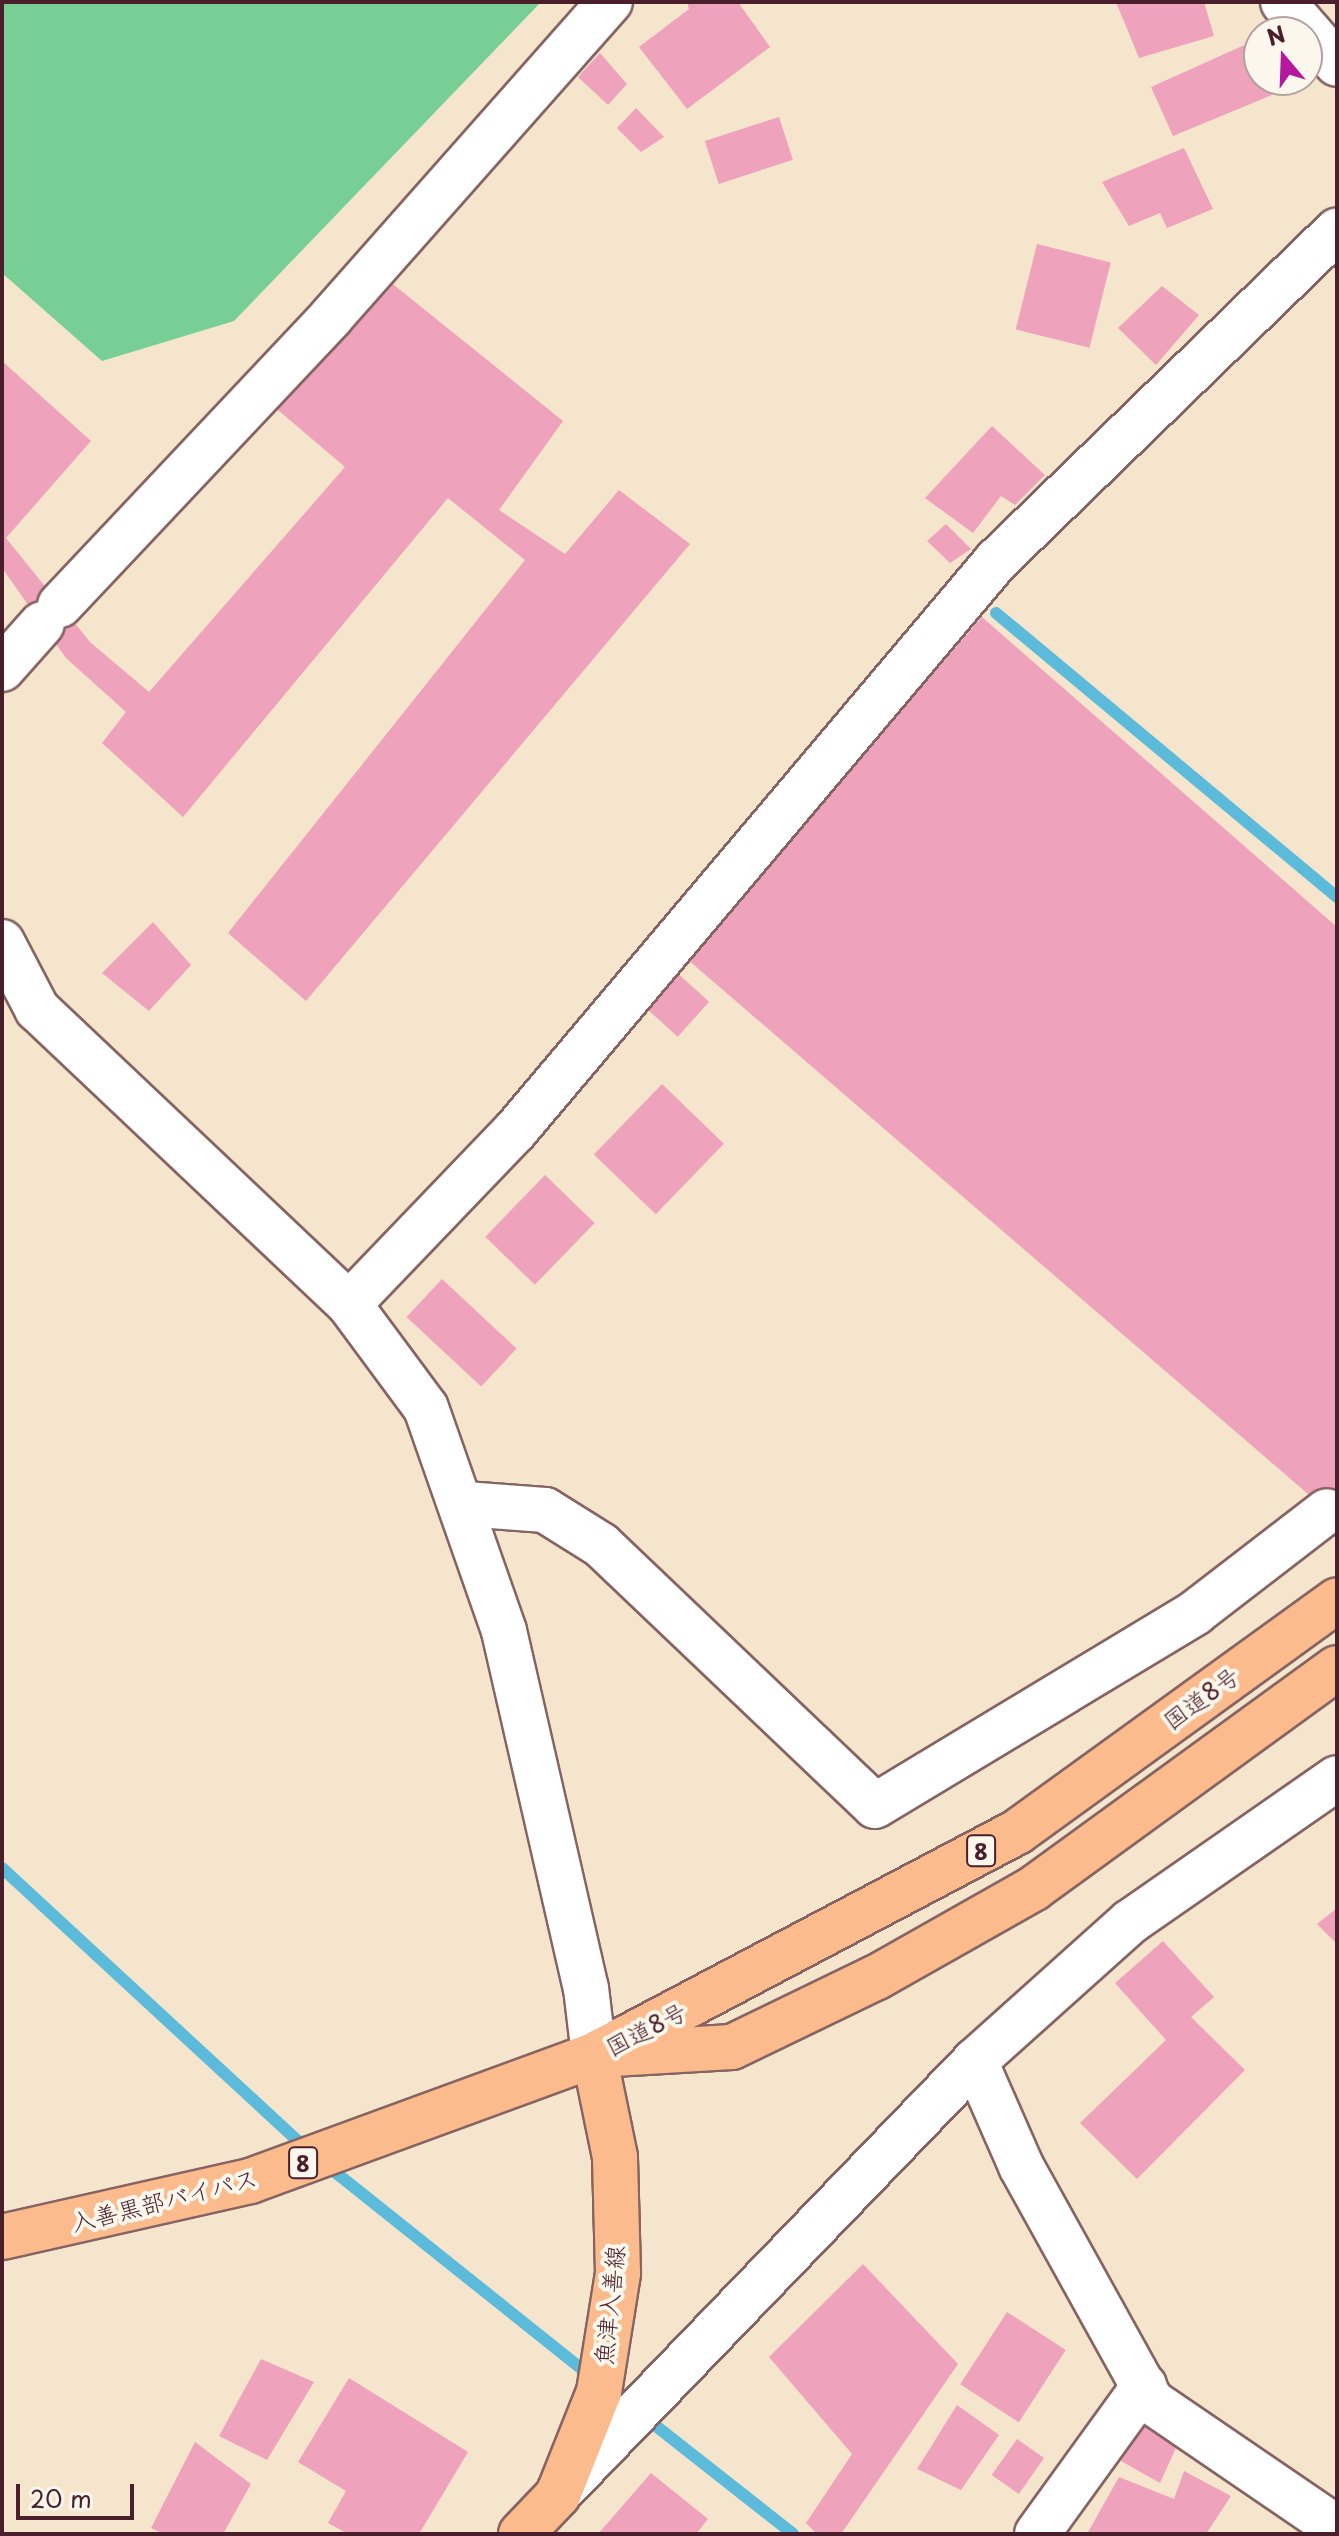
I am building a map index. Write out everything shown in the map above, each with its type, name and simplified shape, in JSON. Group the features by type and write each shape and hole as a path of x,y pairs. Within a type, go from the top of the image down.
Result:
{"main road":[{"name":"国道8号","path":"594,2055 1017,1832 1337,1600"},
{"name":"国道8号","path":"594,2055 732,2047 877,1977 1034,1888 1337,1668"},
{"name":"入善黒部バイパス","path":"2,2237 250,2181 594,2055"},
{"name":"魚津入善線","path":"521,2534 558,2495 599,2392 618,2273 615,2157 594,2055"}],"street":[{"path":"2,669 331,317 610,2"},
{"path":"1283,2 1337,64"},
{"path":"349,1304 515,1131 996,561 1337,230"},
{"path":"2,942 37,1009 349,1304 426,1408 465,1504 504,1631 586,1988 594,2055"},
{"path":"465,1504 545,1510 601,1545 875,1806 1196,1612 1327,1511"},
{"path":"558,2495 975,2061 1130,1922 1329,1795"},
{"path":"975,2061 1021,2166 1152,2402 1337,2528"},
{"path":"1037,2534 1144,2386"}],"green space":[{"path":"2,2 541,2 234,321 102,361 2,273"}],"building":[{"path":"687,2 738,2 770,47 687,109 639,47 689,9"},
{"path":"1116,2 1204,2 1214,36 1139,58"},
{"path":"1243,46 1243,96 1270,96 1173,136 1151,87"},
{"path":"600,53 627,84 608,105 578,77"},
{"path":"636,108 664,137 641,152 617,128"},
{"path":"779,117 793,160 719,184 705,141"},
{"path":"1184,148 1213,209 1167,228 1160,213 1129,226 1102,182"},
{"path":"1037,244 1111,262 1089,348 1016,329"},
{"path":"384,277 563,421 499,510 565,554 619,490 690,544 306,1001 228,933 525,560 448,498 183,817 102,743 126,712 66,658 2,568 2,361 91,441 6,538 90,642 149,692 345,467 272,405"},
{"path":"1162,286 1199,315 1156,365 1118,328"},
{"path":"992,426 1045,475 1015,505 1001,496 973,533 925,498"},
{"path":"946,524 971,549 950,563 927,541"},
{"path":"982,617 1337,927 1337,1519 687,959"},
{"path":"153,922 191,965 149,1011 102,973"},
{"path":"675,971 709,1002 678,1037 644,1006"},
{"path":"662,1084 724,1144 656,1214 594,1154"},
{"path":"545,1175 595,1223 535,1285 485,1237"},
{"path":"442,1279 517,1349 481,1387 407,1317"},
{"path":"1337,1908 1337,1944 1317,1924"},
{"path":"1163,1941 1214,1997 1191,2017 1245,2070 1137,2179 1080,2123 1166,2040 1115,1983"},
{"path":"863,2264 958,2364 841,2534 817,2534 806,2523 852,2454 769,2357"},
{"path":"1007,2312 1066,2350 1019,2422 960,2384"},
{"path":"261,2359 314,2382 267,2460 219,2436"},
{"path":"349,2378 468,2452 419,2534 348,2534 328,2523 346,2491 298,2462"},
{"path":"957,2405 999,2435 961,2490 917,2469"},
{"path":"1141,2415 1180,2439 1160,2483 1121,2461"},
{"path":"1017,2439 1044,2458 1019,2494 992,2475"},
{"path":"195,2442 251,2484 223,2534 164,2534 151,2528"},
{"path":"1184,2471 1231,2496 1206,2534 1087,2534 1119,2477 1174,2499"},
{"path":"651,2473 708,2519 696,2534 598,2534"}],"waterway":[{"path":"996,613 1337,897"},
{"path":"2,1868 308,2150"},
{"path":"325,2164 592,2377"},
{"path":"642,2415 793,2534"}]}
